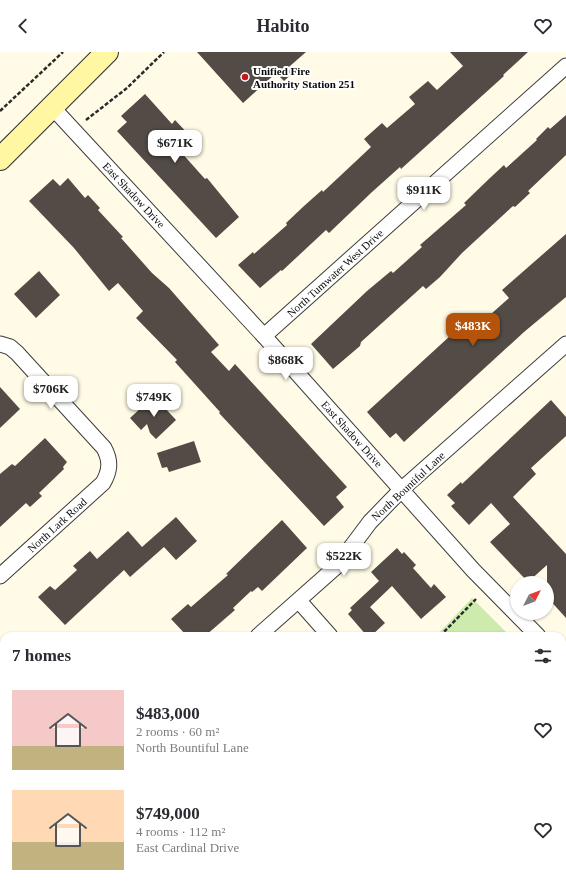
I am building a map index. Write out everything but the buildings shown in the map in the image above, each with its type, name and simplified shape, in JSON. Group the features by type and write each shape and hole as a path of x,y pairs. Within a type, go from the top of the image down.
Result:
{"main road":[{"path":"0,159 53,108 107,52"}],"street":[{"name":"North Tumwater West Drive","path":"264,336 566,66"},
{"name":"East Shadow Drive","path":"53,108 264,336 473,570 534,632"},
{"name":"North Lark Road","path":"0,344 10,347 17,353 104,448 107,455 109,469 103,483 0,576"},
{"name":"North Bountiful Lane","path":"263,632 337,566 379,511 402,489 563,352"},
{"path":"299,601 326,632"}],"path":[{"path":"0,111 63,52"},
{"path":"85,120 127,88 164,52"},
{"path":"444,632 476,599"}],"green space":[{"path":"472,598 506,632 440,632"}],"place":[{"name":"Unified Fire Authority Station 251","path":"245,77"}]}
